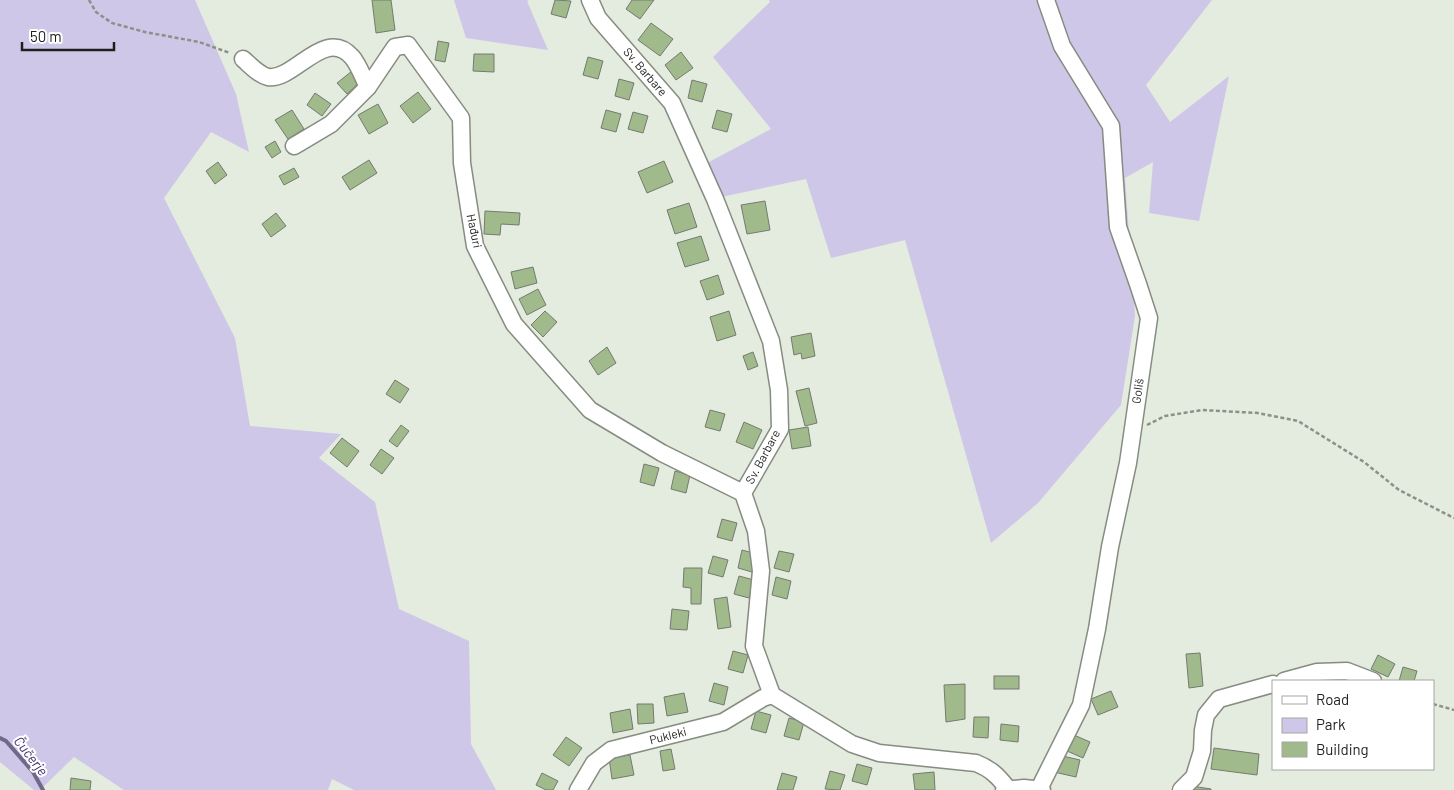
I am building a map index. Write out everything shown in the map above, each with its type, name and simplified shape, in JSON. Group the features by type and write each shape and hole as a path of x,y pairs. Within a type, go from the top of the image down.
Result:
{"street":[{"name":"Sv. Barbare","path":"590,0 598,18 672,103 715,199 771,341 779,390 780,429 744,493 756,531 760,571 754,646 772,695"},
{"name":"Goliš","path":"1040,790 1081,705 1098,629 1110,547 1128,463 1149,318 1118,227 1111,126 1062,46 1046,0"},
{"name":"Hađuri","path":"294,146 331,124 368,87 394,47 408,45 462,118 462,163 475,246 514,324 590,410 662,453 744,493"},
{"path":"243,59 258,72 269,77 280,75 309,56 323,50 334,48 344,50 352,57 368,87"},
{"path":"1288,680 1317,672 1347,671 1370,680"},
{"path":"1181,790 1194,777 1202,751 1206,715 1219,699 1272,684"},
{"path":"772,695 852,744 879,753 976,763 988,767 997,774 1006,789 1024,788 1040,790"},
{"name":"Pukleki","path":"578,790 594,764 611,750 723,722 763,698 772,695"}],"path":[{"path":"89,0 96,12 112,22 145,32 199,42 243,59"},
{"path":"1131,443 1147,426 1165,416 1202,410 1258,413 1298,421 1364,462 1398,490 1454,518"},
{"path":"1434,704 1454,710"}],"green space":[{"path":"0,0 195,0 236,94 249,152 211,132 164,198 235,338 250,426 341,434 319,458 375,502 399,609 469,641 471,744 496,790 354,790 332,779 328,790 124,790 74,757 40,790 34,790 0,762"},
{"path":"454,0 529,0 527,1 548,50 466,38"},
{"path":"769,0 1212,0 1146,85 1170,122 1229,76 1199,221 1149,213 1153,162 1125,178 1135,316 1121,405 1038,503 991,543 905,240 831,258 806,179 721,197 707,163 771,129 713,57 770,2"}],"building":[{"path":"372,0 391,0 395,30 376,33"},
{"path":"555,0 571,1 566,18 551,14"},
{"path":"632,0 654,0 640,19 626,9"},
{"path":"651,23 673,39 660,56 638,40"},
{"path":"438,41 449,43 445,62 435,60"},
{"path":"681,52 693,68 676,80 665,65"},
{"path":"474,54 494,54 494,72 473,71"},
{"path":"588,57 603,61 598,79 583,75"},
{"path":"352,71 361,81 347,94 337,83"},
{"path":"619,79 634,83 629,100 615,96"},
{"path":"692,80 707,84 702,102 688,98"},
{"path":"418,92 431,109 413,123 400,106"},
{"path":"315,93 331,104 322,116 307,105"},
{"path":"378,104 388,123 369,134 358,115"},
{"path":"292,110 304,129 288,139 275,120"},
{"path":"606,110 621,114 616,132 601,128"},
{"path":"717,110 732,114 727,132 712,128"},
{"path":"633,112 648,116 643,133 628,129"},
{"path":"275,141 281,152 272,158 265,147"},
{"path":"369,160 377,173 350,190 342,177"},
{"path":"664,161 673,182 647,193 638,172"},
{"path":"218,162 227,175 215,184 206,171"},
{"path":"294,168 299,177 284,185 279,176"},
{"path":"765,201 770,230 747,234 741,205"},
{"path":"689,203 697,227 675,234 667,210"},
{"path":"485,211 520,213 519,225 501,224 500,235 484,234"},
{"path":"276,213 286,226 271,237 262,224"},
{"path":"701,236 709,260 685,267 677,243"},
{"path":"533,267 537,283 515,289 511,272"},
{"path":"718,275 724,294 707,300 700,281"},
{"path":"538,289 546,305 527,315 519,299"},
{"path":"545,311 557,322 543,337 531,325"},
{"path":"729,311 736,335 717,341 710,317"},
{"path":"811,333 815,356 802,359 801,353 794,355 791,337"},
{"path":"607,347 616,363 598,375 589,361"},
{"path":"753,352 758,366 748,370 743,356"},
{"path":"395,380 409,389 400,403 386,394"},
{"path":"809,388 817,423 805,426 796,391"},
{"path":"710,410 725,414 720,431 705,427"},
{"path":"744,422 762,430 753,449 736,442"},
{"path":"401,425 409,431 397,447 389,441"},
{"path":"808,427 811,446 792,449 789,430"},
{"path":"342,438 359,451 347,467 330,453"},
{"path":"381,449 394,458 382,474 370,465"},
{"path":"644,464 659,468 654,486 640,482"},
{"path":"675,471 690,475 686,493 671,489"},
{"path":"722,519 737,523 732,541 717,537"},
{"path":"742,550 757,554 752,572 738,568"},
{"path":"779,551 794,554 789,572 774,568"},
{"path":"713,556 728,560 723,577 708,573"},
{"path":"684,568 702,568 701,604 691,604 691,588 683,587"},
{"path":"739,576 754,580 749,598 734,594"},
{"path":"776,577 791,581 787,599 772,595"},
{"path":"727,597 731,627 718,629 714,599"},
{"path":"672,609 689,611 687,630 670,629"},
{"path":"733,651 748,655 743,673 728,669"},
{"path":"1200,653 1203,686 1189,688 1186,654"},
{"path":"1378,655 1395,664 1388,677 1371,669"},
{"path":"1403,667 1417,671 1414,680 1399,680"},
{"path":"994,676 1019,676 1019,689 994,689"},
{"path":"714,683 728,687 724,705 709,701"},
{"path":"965,684 965,719 946,722 944,685"},
{"path":"1111,691 1118,707 1098,715 1091,699"},
{"path":"684,693 688,712 667,716 664,697"},
{"path":"637,704 653,704 654,723 638,724"},
{"path":"630,709 633,729 613,733 610,713"},
{"path":"756,711 771,715 766,733 751,729"},
{"path":"974,717 989,717 988,738 973,737"},
{"path":"789,718 804,722 799,740 784,736"},
{"path":"1001,724 1019,726 1018,742 1000,740"},
{"path":"1074,735 1090,742 1083,758 1067,751"},
{"path":"566,737 582,748 569,766 553,755"},
{"path":"1214,748 1259,754 1257,775 1211,769"},
{"path":"671,749 675,769 663,771 660,751"},
{"path":"630,755 634,775 612,779 609,758"},
{"path":"1058,755 1080,760 1076,777 1054,772"},
{"path":"857,764 872,768 867,785 852,781"},
{"path":"830,771 845,775 840,790 825,789"},
{"path":"934,772 935,790 915,790 913,774"},
{"path":"542,773 558,781 553,790 546,790 536,785"},
{"path":"782,773 797,777 793,790 777,790"},
{"path":"71,778 91,781 90,790 70,790"},
{"path":"1192,786 1211,789 1211,790 1192,790"}],"waterway":[{"name":"Čučerje","path":"0,738 6,741 33,772 43,790"}]}
